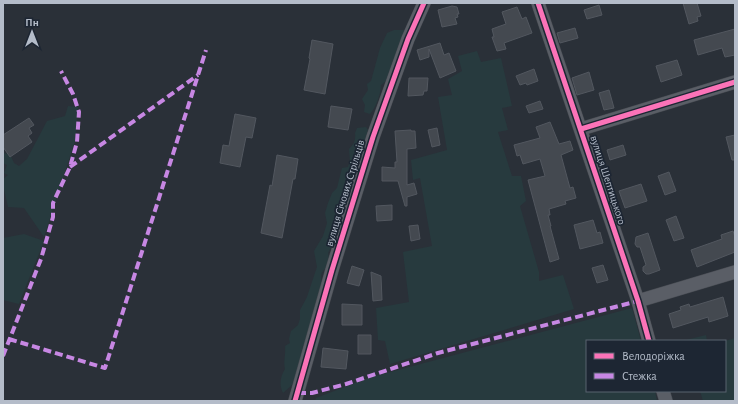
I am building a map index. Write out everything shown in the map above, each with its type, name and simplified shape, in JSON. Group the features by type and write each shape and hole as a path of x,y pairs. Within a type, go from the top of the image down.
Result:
{"street":[{"name":"вулиця Січових Стрільців","path":"296,397 332,270 373,137 408,39 424,3"},
{"name":"вулиця Шептицького","path":"538,3 638,301 649,340"},
{"path":"581,129 735,82"},
{"path":"638,301 735,272"}],"green space":[{"path":"394,30 404,30 406,36 389,78 381,85 378,100 370,114 364,112 365,105 362,99 368,90 367,84 371,81 380,48 387,33"},
{"path":"477,51 481,62 501,58 512,106 502,108 508,130 498,132 512,176 521,176 526,201 520,206 539,272 539,281 563,275 574,309 390,364 385,341 378,340 376,308 409,302 403,252 432,246 420,178 413,180 411,160 447,150 438,97 452,95 448,79 462,71 458,56"},
{"path":"68,106 78,107 75,141 44,237 24,208 8,207 3,179 8,175 4,173 7,165 3,163 3,153 10,154 14,163 19,166 27,159 47,121 65,116"},
{"path":"366,127 368,130 366,138 358,147 358,165 352,176 352,187 345,196 347,210 338,222 336,237 328,253 329,263 321,276 322,285 320,295 314,309 314,315 308,337 303,346 298,369 292,385 283,393 281,381 285,369 285,346 290,343 289,339 291,331 298,325 300,310 307,297 317,267 314,251 323,236 327,223 325,213 328,203 332,193 337,188 342,168 348,167 350,161 349,149 354,142 357,128"},
{"path":"24,234 44,241 19,304 3,300 3,238"},
{"path":"632,308 641,340 586,340 586,392 655,392 657,401 315,401 316,398 368,378"},
{"path":"706,335 707,340 686,340"},
{"path":"735,338 735,401 703,401 700,392 726,392 726,341"}],"building":[{"path":"683,3 697,3 701,16 697,17 698,21 689,24"},
{"path":"599,5 602,15 587,19 584,10"},
{"path":"452,6 457,7 459,14 457,14 458,17 455,18 457,24 442,27 438,10"},
{"path":"517,7 522,19 526,17 532,33 504,43 506,49 497,51 492,37 494,37 492,29 506,24 502,12"},
{"path":"575,28 578,38 560,43 557,33"},
{"path":"735,29 735,55 725,57 722,48 698,55 694,40"},
{"path":"312,40 333,44 325,94 304,90"},
{"path":"440,43 444,55 449,53 456,71 440,78 429,49 429,57 420,60 417,50"},
{"path":"677,60 682,75 661,82 656,66"},
{"path":"534,69 538,81 527,85 526,83 520,85 516,76"},
{"path":"589,72 594,90 577,95 572,78"},
{"path":"409,78 428,78 427,91 424,91 423,95 408,96"},
{"path":"609,90 614,108 604,110 599,93"},
{"path":"540,101 543,109 529,113 526,106"},
{"path":"331,106 352,109 348,130 328,127"},
{"path":"235,114 256,118 252,138 246,137 240,167 220,163 223,145 229,146"},
{"path":"29,118 34,125 29,128 32,133 28,136 32,142 10,157 3,147 3,135"},
{"path":"550,122 559,144 570,141 573,150 561,155 570,188 573,187 576,198 565,201 566,204 549,209 550,215 548,215 550,226 559,259 550,262 528,180 545,176 540,159 523,164 520,155 517,156 514,145 540,138 536,127"},
{"path":"437,128 440,145 432,147 428,130"},
{"path":"395,131 415,131 416,148 407,149 407,185 414,183 417,194 407,197 407,206 405,206 398,181 382,181 382,167 395,168 395,162 397,162"},
{"path":"735,135 735,160 732,160 726,137"},
{"path":"623,145 626,155 610,160 607,150"},
{"path":"277,155 298,159 282,238 261,233 270,185 272,186"},
{"path":"669,172 676,191 665,195 658,176"},
{"path":"641,184 647,201 625,208 619,191"},
{"path":"392,205 392,220 377,221 376,206"},
{"path":"676,216 684,238 674,241 666,220"},
{"path":"593,220 597,233 600,232 603,243 580,249 574,225"},
{"path":"418,225 420,239 411,241 409,226"},
{"path":"733,231 735,237 735,252 697,267 691,250 722,239 721,235"},
{"path":"648,233 660,270 646,274 643,271 643,267 646,265 640,247 637,247 635,244 636,237"},
{"path":"603,265 608,280 597,283 592,268"},
{"path":"352,266 364,270 359,286 347,283"},
{"path":"371,272 381,276 382,300 373,301"},
{"path":"723,297 728,316 709,322 708,317 673,328 669,314 681,310 680,307 689,304 690,307"},
{"path":"342,304 362,305 362,325 342,325"},
{"path":"358,335 371,335 371,354 358,354"},
{"path":"323,348 348,351 346,369 321,367"}],"marked path":[{"path":"9,339 105,368 206,50"},
{"path":"3,356 41,259 53,217 53,203 70,167 77,142 79,112 73,94 61,71"},
{"path":"70,167 198,75"},
{"path":"298,393 312,393 346,384 438,353 638,301"}],"cycle path":[{"path":"295,401 332,270 373,137 408,39 424,3"},
{"path":"538,3 638,301 649,340"},
{"path":"581,129 735,82"}]}
